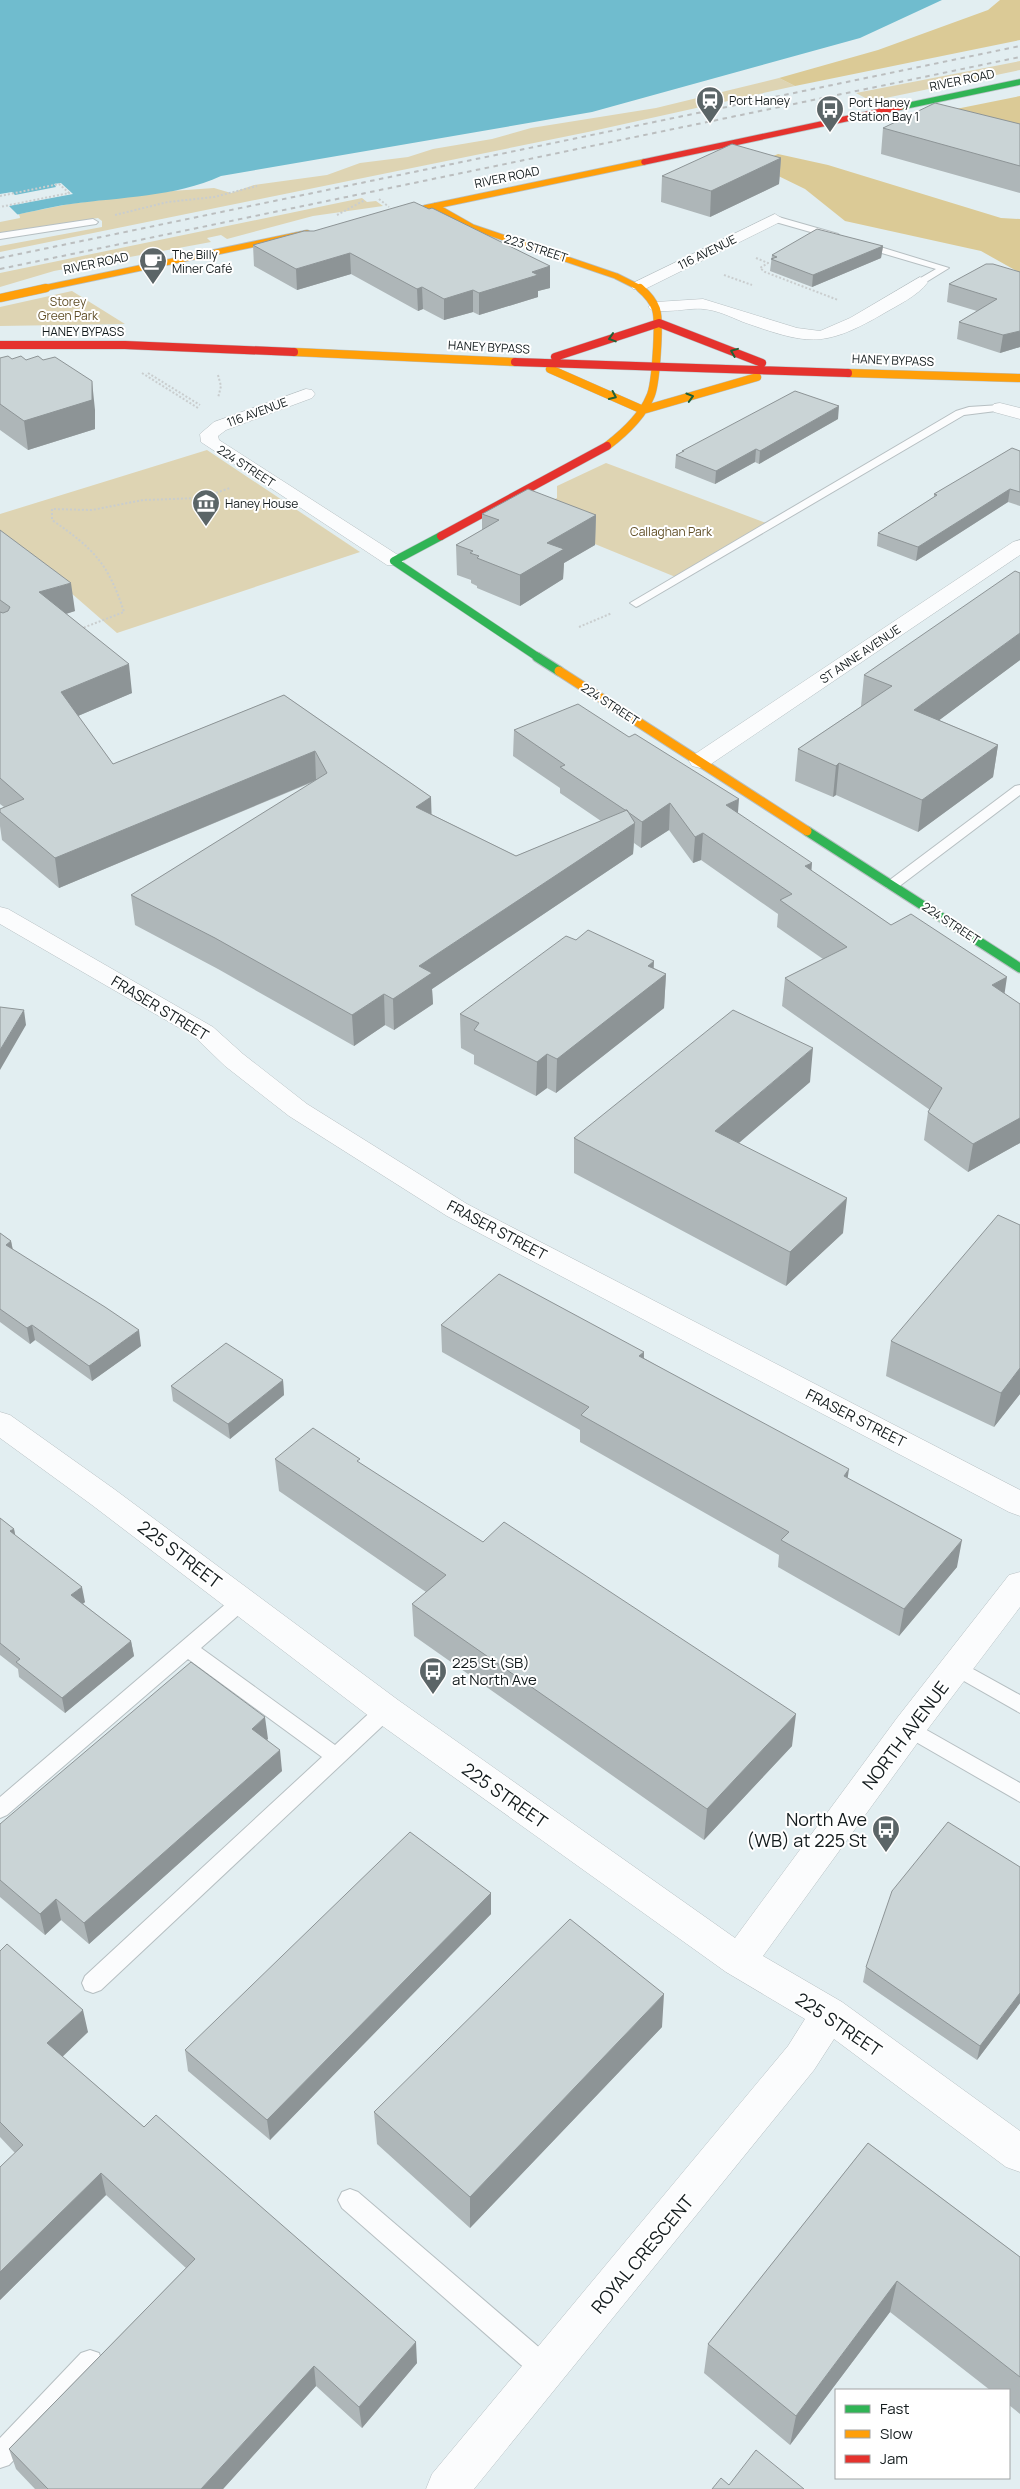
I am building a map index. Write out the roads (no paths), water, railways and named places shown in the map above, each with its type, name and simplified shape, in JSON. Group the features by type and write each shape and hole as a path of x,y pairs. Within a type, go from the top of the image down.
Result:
{"main road":[{"name":"RIVER ROAD","path":"416,210 1020,82"},
{"name":"223 STREET","path":"435,206 472,227 592,266 639,286"},
{"name":"RIVER ROAD","path":"0,298 315,231"},
{"path":"639,286 657,315 780,370"},
{"path":"536,363 657,315"},
{"path":"394,562 596,453 618,438 643,410 653,389 657,315"},
{"name":"HANEY BYPASS","path":"0,345 125,345 536,363 1020,376"},
{"path":"536,363 643,410 780,370"},
{"name":"224 STREET","path":"394,562 495,630 1020,968"}],"street":[{"name":"116 AVENUE","path":"639,286 775,219"},
{"path":"657,315 695,304 710,305 796,332 818,336 834,332 905,293 920,282"},
{"name":"116 AVENUE","path":"209,434 227,423 306,394"},
{"path":"1000,408 1020,414"},
{"name":"224 STREET","path":"209,434 210,442 214,445 394,562"},
{"name":"ST ANNE AVENUE","path":"700,761 1020,546"},
{"name":"FRASER STREET","path":"0,914 204,1032 234,1060 298,1110 457,1210 1020,1504"},
{"name":"225 STREET","path":"0,1423 242,1601 386,1710 739,1961 829,2014 1020,2154"},
{"name":"NORTH AVENUE","path":"739,1961 909,1728 1020,1584"},
{"name":"ROYAL CRESCENT","path":"447,2489 801,2058 829,2014"}],"lane":[{"path":"775,219 944,268 920,282"},
{"path":"0,236 93,222"},
{"path":"636,603 960,413 969,410 1000,408"},
{"path":"892,885 1020,789"},
{"path":"0,1809 242,1601"},
{"path":"188,1649 336,1757"},
{"path":"955,1667 1020,1705"},
{"path":"93,1983 386,1710"},
{"path":"909,1728 1020,1793"},
{"path":"350,2200 546,2370"},
{"path":"0,2456 90,2362"}],"water":[{"path":"0,0 942,0 860,38 592,112 221,176 203,183 167,192 62,205 0,218"}],"railway":[{"path":"0,258 1020,46"},
{"path":"0,269 1020,57"}],"place":[{"name":"Port Haney","path":"710,124"},
{"name":"Port Haney Station Bay 1","path":"830,133"},
{"name":"The Billy Miner Café","path":"153,285"},
{"name":"Haney House","path":"206,527"},
{"name":"225 St (SB) at North Ave","path":"433,1695"},
{"name":"North Ave (WB) at 225 St","path":"886,1853"}],"park label":[{"name":"Storey Green Park","path":"68,308"},
{"name":"Callaghan Park","path":"671,531"}]}
